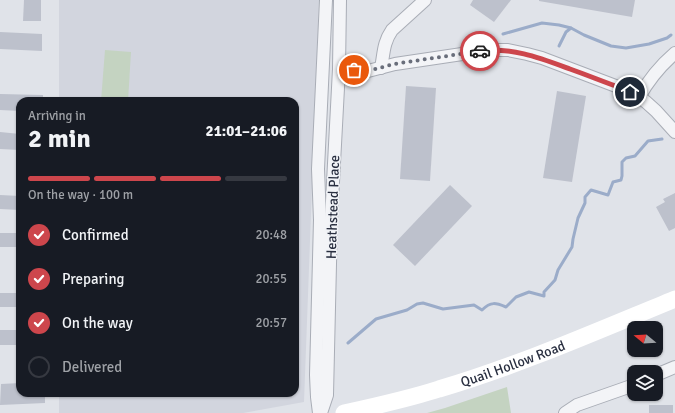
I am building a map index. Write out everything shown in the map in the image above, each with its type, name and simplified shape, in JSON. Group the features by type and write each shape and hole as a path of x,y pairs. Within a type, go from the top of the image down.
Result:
{"main road":[{"name":"Quail Hollow Road","path":"344,413 373,407 439,389 527,359 675,299"}],"street":[{"name":"Heathstead Place","path":"320,413 316,382 320,220 318,169 326,0"},
{"name":"Heathstead Place","path":"320,413 326,395 331,220 339,69 340,0"},
{"path":"381,68 383,51 388,36 392,30 425,0"},
{"path":"339,69 368,71 394,64 474,51 508,50 542,58 621,88 639,97 656,110 675,132"},
{"path":"639,97 644,87 655,73 675,53"},
{"path":"663,372 675,367"},
{"path":"565,413 577,405 627,387"}],"shaded area":[{"path":"59,0 319,0 304,402 243,413 59,413 59,397 299,397 299,97 59,97"}],"green space":[{"path":"105,50 131,52 128,97 101,97"},
{"path":"507,387 511,413 427,413 445,408"}],"building":[{"path":"24,0 41,0 41,21 23,21"},
{"path":"473,0 511,0 494,22 470,5"},
{"path":"539,0 635,0 632,17"},
{"path":"0,32 42,34 42,51 0,49"},
{"path":"406,86 436,88 430,181 400,179"},
{"path":"557,91 586,96 572,182 543,178"},
{"path":"0,94 43,95 43,97 16,97 16,111 0,110"},
{"path":"0,132 16,134 16,150 0,149"},
{"path":"450,185 472,206 415,266 393,245"},
{"path":"675,193 675,228 669,231 656,207 665,202 663,199"},
{"path":"0,195 16,196 16,210 0,209"},
{"path":"0,233 16,233 16,247 0,247"},
{"path":"0,293 16,293 16,307 0,307"},
{"path":"0,330 16,330 16,345 0,345"},
{"path":"16,383 16,397 45,397 45,403 0,405 1,384"},
{"path":"649,405 673,405 673,413 649,413"}],"waterway":[{"path":"503,34 542,23 571,28 611,46 626,48 649,44 667,38 671,35"},
{"path":"559,46 566,32 571,28"},
{"path":"348,343 376,319 407,310 417,304 423,303 443,309 474,305 482,310 491,304 506,307 516,297 529,292 544,296 544,292 555,280 558,270 572,247 578,218 585,203 585,197 591,190 608,195 613,182 621,180 622,162 626,158 635,156 648,141 662,139"}],"way so far":[{"path":"354,70 368,71 394,64 480,51"}],"route":[{"path":"480,51 508,50 542,58 630,92"}]}
